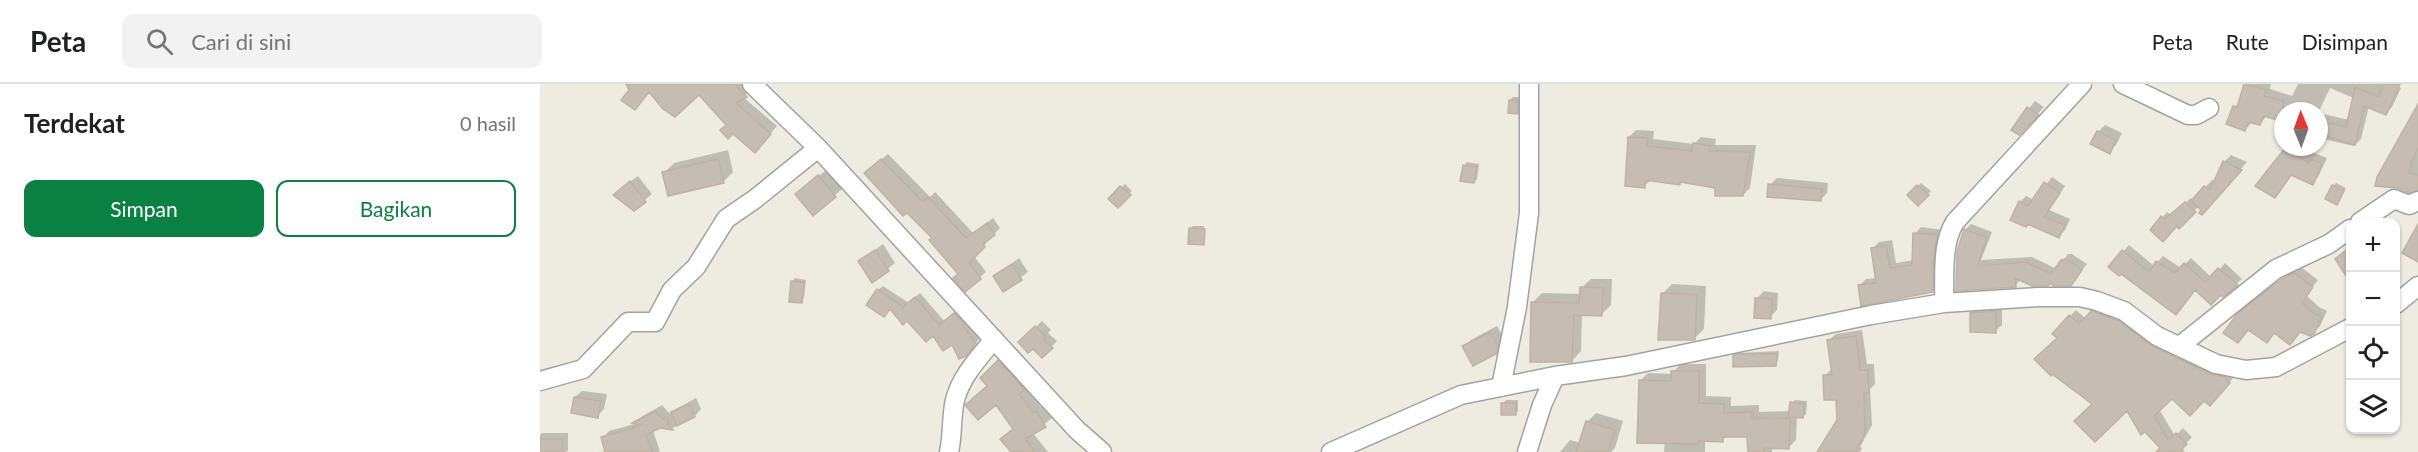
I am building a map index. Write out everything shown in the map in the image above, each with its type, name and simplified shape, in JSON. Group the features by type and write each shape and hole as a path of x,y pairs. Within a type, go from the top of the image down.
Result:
{"street":[{"path":"752,84 818,148 1077,430 1101,452"},
{"path":"1501,387 1517,307 1529,213 1529,84"},
{"path":"1944,303 1945,262 1949,231 2082,84"},
{"path":"2123,84 2188,115 2196,115 2209,108"},
{"path":"540,381 583,369 628,322 655,322 672,290 696,267 726,219 755,200 818,148"},
{"path":"2366,218 2394,199 2409,205 2418,201"},
{"path":"2181,345 2276,269 2329,244 2346,232"},
{"path":"2400,301 2418,286"},
{"path":"1331,452 1461,395 1556,376 1626,366 1871,315 1944,303 2038,297 2080,297 2124,311 2157,336 2181,345 2216,364 2232,369 2261,370 2276,367 2346,330"},
{"path":"949,452 954,401 958,390 965,376 994,339"},
{"path":"1527,452 1542,405 1556,376"}],"building":[{"path":"626,84 735,84 747,97 736,103 771,134 755,153 733,134 728,139 720,130 726,125 699,95 675,117 663,109 649,92 635,110 621,100 629,90"},
{"path":"2244,84 2266,90 2264,96 2283,101 2274,102 2274,119 2264,116 2260,125 2248,122 2245,131 2226,124 2233,106 2237,107"},
{"path":"2384,84 2400,84 2386,115 2364,106 2355,145 2328,137 2328,123 2346,127 2355,87 2378,97"},
{"path":"1509,100 1518,100 1518,114 1508,113"},
{"path":"2418,104 2418,147 2408,173 2418,175 2418,190 2409,193 2398,188 2375,186 2377,177"},
{"path":"2027,107 2039,115 2019,135 2011,130"},
{"path":"2097,131 2116,140 2110,154 2090,144"},
{"path":"1628,137 1648,138 1647,146 1692,151 1693,143 1710,146 1709,151 1750,152 1743,196 1715,196 1715,188 1680,182 1680,185 1645,180 1645,188 1625,186"},
{"path":"2279,156 2298,156 2309,163 2310,159 2322,164 2313,185 2291,175 2275,198 2255,186"},
{"path":"718,159 724,183 668,196 662,172"},
{"path":"881,159 923,202 928,197 966,238 987,223 995,235 983,244 985,247 969,263 981,279 965,292 953,278 958,274 929,240 932,238 907,213 903,216 864,173"},
{"path":"2223,161 2242,170 2202,215 2199,213 2201,210 2191,201 2204,186 2210,190"},
{"path":"1463,165 1477,167 1474,183 1460,181"},
{"path":"818,175 836,197 813,216 795,194"},
{"path":"630,181 646,202 634,211 613,195"},
{"path":"2044,182 2060,193 2044,217 2065,225 2059,238 2028,224 2026,227 2010,220 2019,201 2028,206"},
{"path":"1768,184 1822,189 1821,201 1767,197"},
{"path":"1917,185 1929,195 1918,206 1907,195"},
{"path":"2332,185 2344,191 2337,205 2325,199"},
{"path":"1120,186 1131,195 1118,208 1108,199"},
{"path":"2185,202 2196,212 2179,229 2177,226 2163,242 2150,230 2161,216 2165,219"},
{"path":"2418,224 2418,262 2402,253"},
{"path":"1189,228 1205,229 1204,245 1188,244"},
{"path":"1964,229 1987,238 1977,266 2026,262 2051,274 2061,260 2066,259 2082,270 2071,286 2054,286 2050,283 2048,286 2032,286 2015,278 2016,287 1956,291 1957,252"},
{"path":"1913,233 1937,235 1933,261 1933,292 1861,306 1858,285 1876,283 1871,248 1886,246 1890,268 1912,265"},
{"path":"875,250 889,271 872,283 858,261"},
{"path":"2122,250 2149,272 2156,261 2175,273 2184,263 2205,282 2218,268 2238,285 2223,297 2221,295 2211,305 2195,290 2176,315 2108,267"},
{"path":"2346,250 2346,276 2335,259"},
{"path":"1012,264 1022,280 1003,292 993,276"},
{"path":"2294,273 2313,287 2302,303 2313,313 2322,317 2314,334 2310,336 2300,332 2290,345 2274,333 2267,343 2248,330 2238,343 2223,333 2237,314 2282,279"},
{"path":"791,281 804,282 802,303 789,302"},
{"path":"1580,287 1603,288 1602,316 1574,315 1572,362 1530,362 1531,302 1579,303"},
{"path":"877,289 903,307 915,297 939,325 954,313 976,343 966,356 959,359 952,345 943,351 933,336 926,342 907,321 903,325 890,309 884,317 866,305"},
{"path":"1661,293 1697,295 1695,340 1658,340"},
{"path":"1755,298 1772,299 1771,319 1754,318"},
{"path":"1996,311 1996,333 1970,332 1970,313"},
{"path":"2091,311 2119,321 2152,346 2211,374 2224,377 2230,383 2210,406 2204,401 2190,416 2172,399 2154,416 2168,440 2176,433 2187,444 2179,452 2156,452 2160,448 2145,432 2141,435 2127,411 2095,442 2074,421 2092,404 2052,374 2051,376 2034,359 2057,338 2052,334 2069,315 2079,324"},
{"path":"1035,326 1046,337 1043,340 1053,348 1042,358 1033,349 1028,353 1018,342"},
{"path":"1490,332 1498,346 1496,354 1473,366 1462,346"},
{"path":"1856,336 1860,370 1868,370 1869,393 1864,393 1865,433 1856,452 1817,452 1837,420 1836,400 1824,400 1823,375 1832,375 1827,340"},
{"path":"1777,354 1776,366 1733,367 1733,355"},
{"path":"998,360 1025,390 1019,394 1033,413 1036,411 1046,427 1025,439 1035,452 1011,452 1000,439 1013,429 996,405 978,420 965,405 987,386 980,378"},
{"path":"1671,371 1699,371 1699,403 1724,404 1724,413 1752,412 1752,419 1790,418 1789,449 1764,448 1764,452 1748,452 1747,437 1723,437 1723,442 1698,441 1698,444 1637,443 1639,380 1671,381"},
{"path":"574,397 601,401 598,418 571,413"},
{"path":"1790,402 1805,404 1803,418 1788,417"},
{"path":"1501,403 1516,403 1516,415 1501,415"},
{"path":"689,404 695,417 677,426 671,412"},
{"path":"655,411 663,419 667,417 669,423 667,424 673,430 660,428 646,435 652,452 605,452 601,437 642,425 632,423"},
{"path":"1586,421 1615,430 1608,452 1576,452"},
{"path":"540,439 562,439 562,452 540,452"}]}
